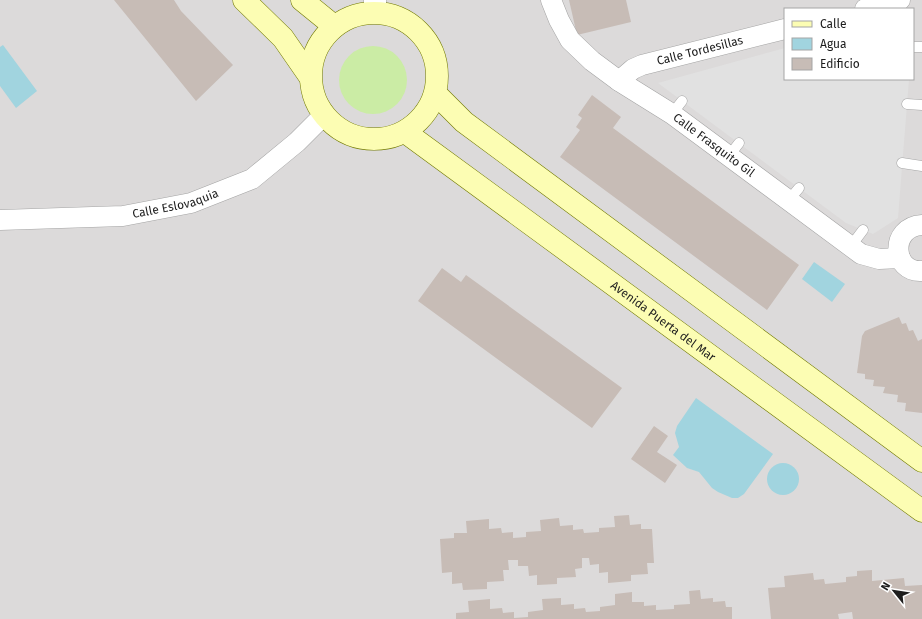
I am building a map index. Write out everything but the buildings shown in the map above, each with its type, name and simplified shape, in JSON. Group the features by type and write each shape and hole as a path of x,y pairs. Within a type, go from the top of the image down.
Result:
{"main road":[{"path":"244,0 283,38 310,77"},
{"path":"302,0 334,26"},
{"path":"375,6 398,16 418,29 432,47 438,70 436,94 424,116 405,132 383,139 361,138 340,130 324,116 314,98 310,77 315,52 321,40 334,26 353,15 375,6"},
{"path":"436,94 464,122 922,461"},
{"name":"Avenida Puerta del Mar","path":"405,132 922,511"}],"street":[{"name":"Calle Frasquito Gil","path":"551,0 559,20 570,40 592,61 618,82 677,107 794,194 861,254 879,259 900,258"},
{"path":"869,8 900,0"},
{"name":"Calle Tordesillas","path":"618,82 633,69 642,65 784,29"},
{"name":"Calle Eslovaquia","path":"0,220 123,216 191,203 252,179 297,142 324,116"},
{"path":"922,225 908,229 899,242 898,250 904,265 911,269 922,271"}],"lane":[{"path":"907,104 922,105"},
{"path":"902,163 922,166"},
{"path":"851,246 863,230"}],"shaded area":[{"path":"0,0 922,0 922,619 0,619"},
{"path":"784,48 784,80 909,80 898,218 873,234 846,223 658,83"}],"green space":[{"path":"373,46 386,49 397,56 404,67 407,80 404,93 397,104 386,111 373,114 360,111 349,104 342,93 339,80 342,67 349,56 360,49"}],"water":[{"path":"3,45 37,91 16,108 0,86 0,47"},
{"path":"814,262 845,284 832,302 802,279"},
{"path":"696,398 773,454 744,494 738,498 732,498 718,492 712,488 699,472 687,468 673,455 679,447 675,433 677,426"},
{"path":"780,463 786,463 796,470 799,479 798,485 792,492 786,495 780,495 770,488 767,482 767,476 774,466"}]}
